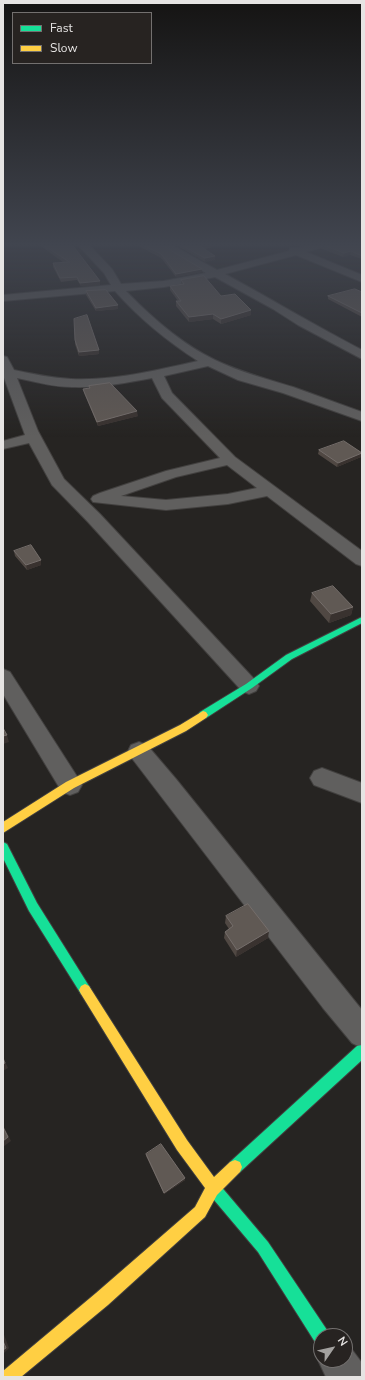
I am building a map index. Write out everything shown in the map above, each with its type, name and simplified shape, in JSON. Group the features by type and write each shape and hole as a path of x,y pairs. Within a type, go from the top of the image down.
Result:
{"street":[{"path":"135,308 173,339 209,362 243,377 288,390 362,417"},
{"path":"277,308 362,355"},
{"path":"6,367 56,382 84,382 116,380 209,362"},
{"path":"6,367 24,416 53,474 64,490 93,516 169,602 249,686"},
{"path":"156,373 167,395 230,460 362,560"},
{"path":"3,445 34,437"},
{"path":"77,503 99,499 171,474 230,460"},
{"path":"99,499 166,505 228,499 271,490"},
{"path":"3,828 70,785 183,728 249,686 289,657 362,620"},
{"path":"3,677 70,785"},
{"path":"139,751 187,809 225,861 328,993 362,1033"},
{"path":"322,778 362,793"},
{"path":"3,847 33,907 182,1145 213,1187 263,1247 317,1328"},
{"path":"8,1377 102,1299 200,1212 213,1187 362,1051"},
{"path":"342,1368 348,1377"}],"building":[{"path":"182,308 249,308 251,310 221,319 213,314 189,317"},
{"path":"353,308 362,308 362,313"},
{"path":"87,315 99,350 79,352 75,340 74,319"},
{"path":"110,383 137,411 97,422 83,389 90,388 89,386"},
{"path":"344,441 362,453 338,463 319,450"},
{"path":"31,545 41,560 26,565 14,551"},
{"path":"333,586 353,607 331,614 312,593"},
{"path":"3,728 7,735 3,736"},
{"path":"248,904 269,931 237,950 225,932 233,926 226,916"},
{"path":"3,1127 8,1137 3,1141"},
{"path":"161,1144 185,1178 164,1193 146,1154"},
{"path":"3,1341 6,1348 3,1350"}],"traffic: fast":[{"path":"203,715 249,686 289,657 362,620"},
{"path":"3,847 33,907 85,990"},
{"path":"235,1167 362,1051"},
{"path":"214,1189 263,1247 316,1328"}],"traffic: slow":[{"path":"3,828 70,785 183,728 203,715"},
{"path":"85,990 182,1145 214,1189"},
{"path":"8,1377 102,1299 200,1212 213,1187 235,1167"}]}
